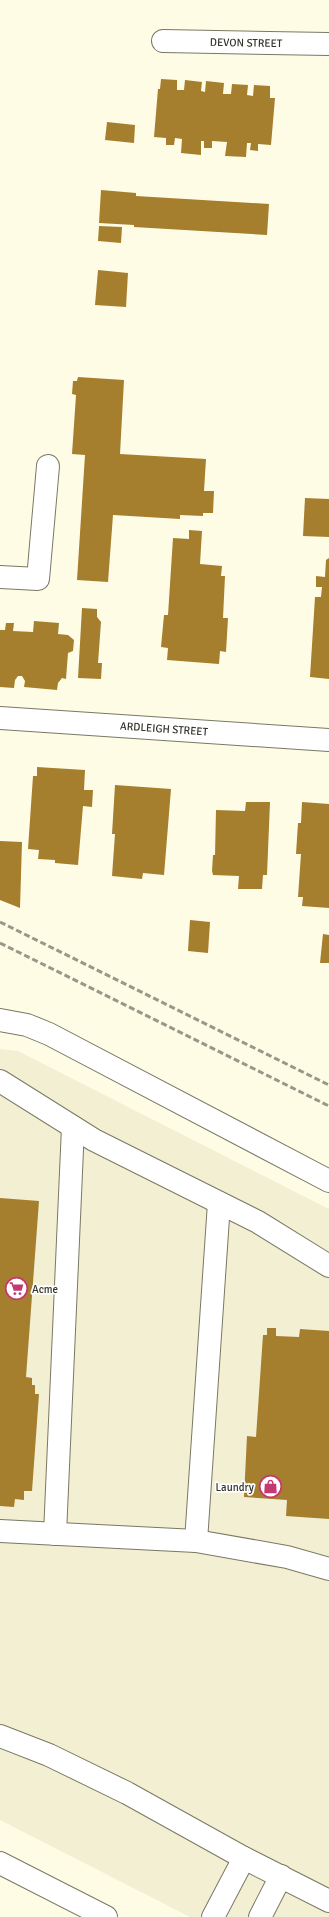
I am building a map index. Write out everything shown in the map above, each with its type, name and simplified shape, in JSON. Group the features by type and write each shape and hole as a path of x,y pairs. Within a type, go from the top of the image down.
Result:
{"street":[{"name":"DEVON STREET","path":"163,41 329,44"},
{"path":"0,577 38,579 48,466"},
{"name":"ARDLEIGH STREET","path":"0,718 329,740"},
{"path":"0,1020 27,1025 49,1034 329,1181"},
{"path":"0,1081 94,1140 258,1222 329,1266"},
{"path":"54,1534 73,1127"},
{"path":"196,1541 219,1203"},
{"path":"0,1531 196,1541 288,1557 329,1569"},
{"path":"0,1736 49,1755 127,1793 244,1858 329,1901"},
{"path":"213,1917 244,1858"},
{"path":"0,1863 106,1917"},
{"path":"260,1917 282,1876"}],"shaded area":[{"path":"0,1049 18,1051 329,1209 329,1917 190,1917 0,1820"}],"building":[{"path":"161,79 177,80 177,90 184,90 185,80 202,82 201,91 205,92 206,81 224,83 223,94 231,94 232,84 248,85 247,95 253,96 254,85 270,86 270,98 275,98 271,145 258,144 258,151 250,150 251,143 247,143 246,157 225,156 227,142 212,141 212,148 204,148 204,141 201,141 201,155 181,153 182,139 175,138 174,145 166,145 166,138 154,137 158,89 160,89"},
{"path":"107,122 135,125 134,143 105,140"},
{"path":"101,190 136,193 136,196 269,204 267,235 134,227 134,225 99,223"},
{"path":"99,226 122,227 121,243 98,241"},
{"path":"98,270 128,273 126,307 95,305"},
{"path":"78,377 124,380 120,454 206,459 204,491 214,491 213,513 203,513 203,516 180,515 180,519 113,515 108,582 77,580 85,455 72,454 76,395 72,394 73,381 77,381"},
{"path":"305,498 329,499 329,537 303,536"},
{"path":"189,530 202,531 200,564 222,566 221,576 225,576 223,618 228,618 226,652 220,651 219,664 167,660 168,648 161,647 164,615 168,615 173,538 189,539"},
{"path":"329,558 329,679 310,677 315,597 321,597 322,587 316,587 316,576 325,577 326,560"},
{"path":"82,608 97,609 97,617 101,622 98,663 102,663 101,679 78,678"},
{"path":"34,621 59,623 58,634 68,635 74,640 73,651 68,653 66,679 62,678 58,683 57,690 24,687 25,681 22,676 18,676 15,680 14,688 0,687 0,630 5,630 6,623 14,623 13,631 33,632"},
{"path":"37,767 85,770 84,790 93,790 92,807 83,806 78,865 55,863 55,860 38,859 39,850 28,849 33,776 37,776"},
{"path":"115,785 171,789 164,875 143,873 142,879 112,876 115,834 112,834"},
{"path":"246,802 270,802 267,875 263,875 262,889 238,889 239,876 213,875 212,871 213,855 215,855 216,810 245,811"},
{"path":"302,802 329,804 329,908 302,906 303,897 298,897 301,854 296,854 298,823 301,823"},
{"path":"0,841 22,842 20,908 0,900"},
{"path":"190,920 210,922 208,953 188,951"},
{"path":"323,934 329,935 329,963 320,963"},
{"name":"Acme","path":"0,1198 39,1201 26,1377 32,1378 32,1385 35,1385 35,1394 39,1394 32,1491 24,1491 24,1500 15,1499 14,1507 0,1506"},
{"path":"267,1328 276,1328 276,1336 299,1337 300,1329 329,1331 329,1519 286,1516 287,1500 244,1497 247,1436 256,1437 263,1335 267,1335"}],"railway":[{"path":"0,922 329,1085"},
{"path":"0,943 329,1106"}],"place":[{"name":"Acme","path":"16,1289"},
{"name":"Laundry","path":"270,1487"}]}
